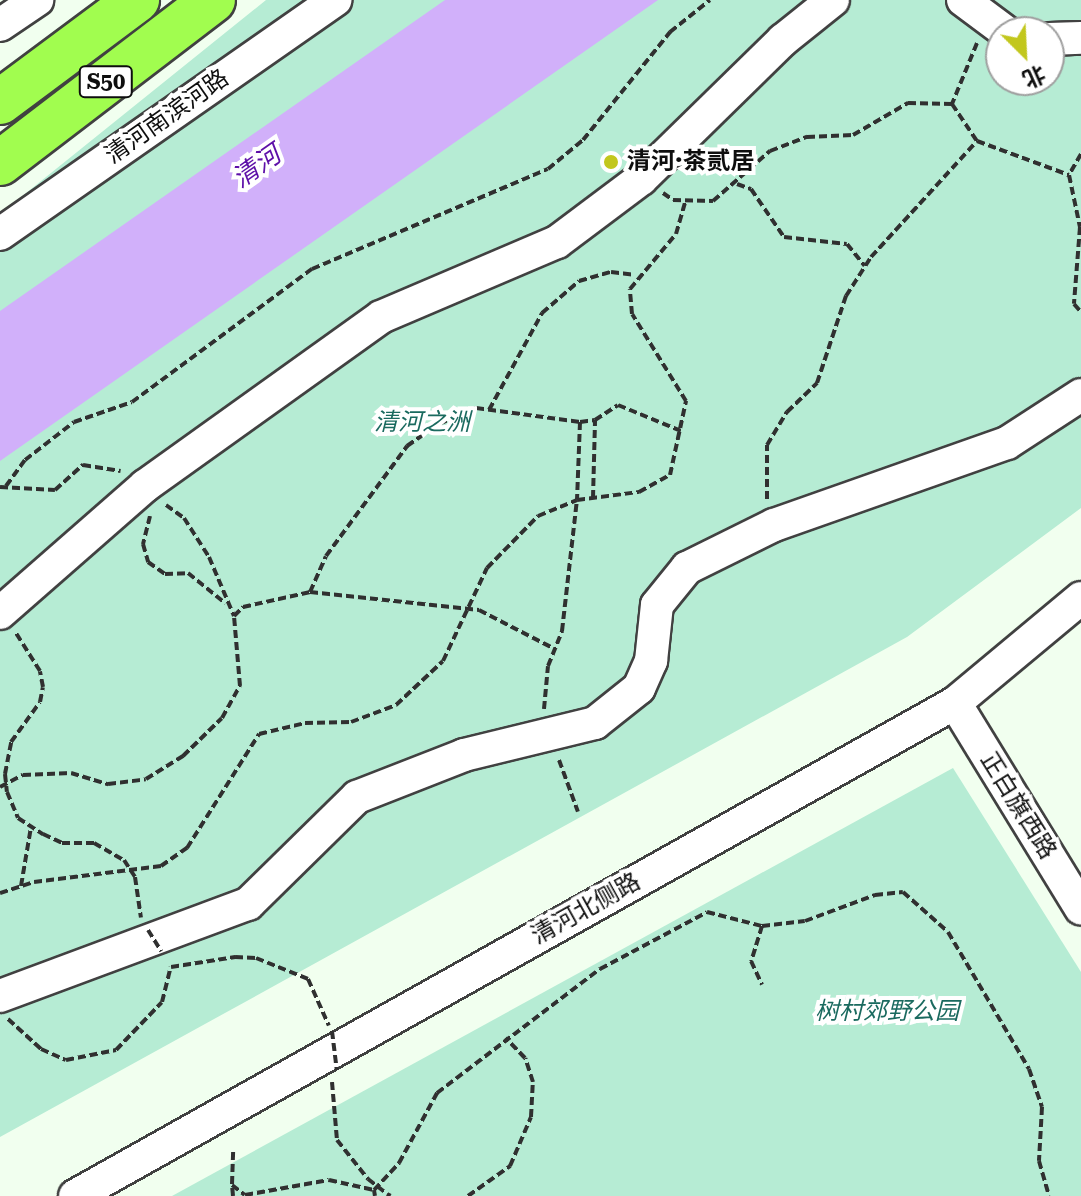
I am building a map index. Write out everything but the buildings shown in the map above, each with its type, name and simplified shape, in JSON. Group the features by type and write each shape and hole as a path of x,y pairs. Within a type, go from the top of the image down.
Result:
{"highway":[{"name":"S50","path":"0,102 137,0"},
{"name":"S50","path":"0,163 213,0"}],"street":[{"path":"0,25 37,0"},
{"name":"清河南滨河路","path":"0,234 335,0"},
{"path":"0,613 137,493 381,317 557,242 641,179 783,40 833,0"},
{"path":"963,0 985,18"},
{"path":"0,996 248,904 357,797 464,755 595,723 639,688 651,661 657,605 687,568 774,525 1007,443 1081,395"},
{"name":"清河北侧路","path":"75,1196 955,703 1081,598"},
{"name":"正白旗西路","path":"955,703 1081,909"}],"path":[{"path":"6,486 25,460 74,422 132,402 312,269 548,169 583,140 670,32 710,0"},
{"path":"952,104 968,55 985,41"},
{"path":"641,179 673,200 713,201 770,151 807,137 853,135 908,103 952,104"},
{"path":"952,104 977,141 1069,175"},
{"path":"774,525 765,493 767,445 787,412 817,383 846,296 865,266 977,141"},
{"path":"1081,154 1069,175 1080,227 1074,304 1081,312"},
{"path":"737,183 751,189 784,237 847,244 865,266"},
{"path":"0,893 21,886 161,866 187,848 259,734 305,723 351,722 396,705 443,661 487,568 538,516 577,500 639,492 670,475 686,401 632,314 630,289 676,234 686,200"},
{"path":"489,410 542,313 579,281 611,272 634,275"},
{"path":"310,592 326,556 407,446 439,424 476,408 580,422 595,420 618,405 681,431"},
{"path":"593,498 595,420"},
{"path":"578,812 544,709 577,500 580,422"},
{"path":"137,493 151,517 143,544 148,562 165,574 188,573 229,606"},
{"path":"0,787 23,775 71,773 108,784 146,779 183,756 222,718 240,686 234,616 243,607 310,592 467,608 555,649"},
{"path":"0,613 29,648 43,687 40,702 11,742 5,774 7,792 18,818 62,843 94,843 124,860 135,877 148,930 161,951"},
{"path":"21,886 31,827"},
{"path":"232,1185 245,1195 329,1180 375,1193 399,1163 437,1093 600,969 707,912 762,926 805,921 875,895 903,892 948,932 1029,1069 1042,1107 1039,1161 1049,1196"},
{"path":"762,926 751,961 762,985"},
{"path":"0,1009 41,1049 66,1060 116,1050 162,1002 171,967 256,958 308,979 332,1031 337,1070 330,1088 337,1140 368,1179 389,1195"},
{"path":"468,1196 510,1166 531,1117 533,1082 525,1058 506,1038"},
{"path":"233,1150 233,1196"}],"green space":[{"name":"清河之洲","path":"266,0 1081,0 1081,508 907,637 0,1137 0,214"},
{"name":"树村郊野公园","path":"953,768 1081,972 1081,1196 172,1196"}],"water":[{"name":"清河","path":"445,0 658,0 0,461 0,311"}],"place":[{"name":"清河·茶贰居","path":"611,162"}]}
